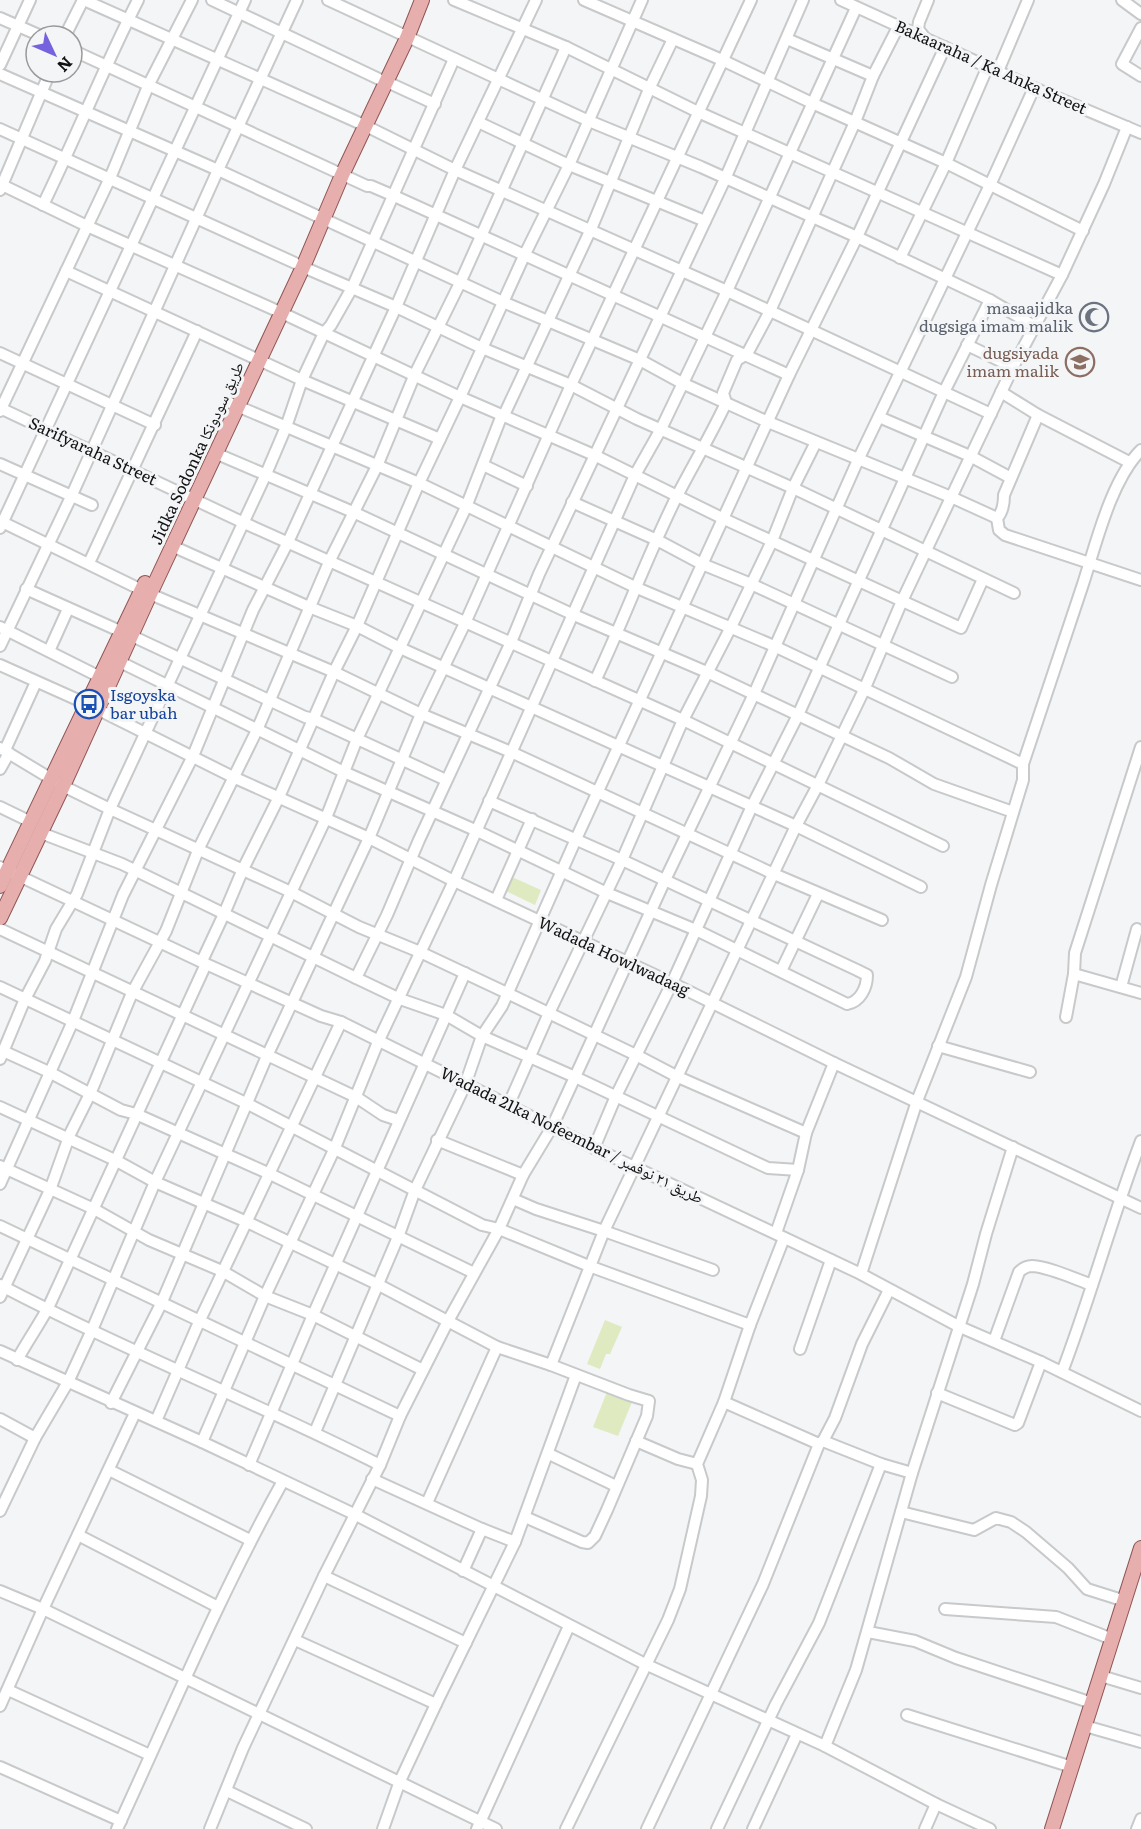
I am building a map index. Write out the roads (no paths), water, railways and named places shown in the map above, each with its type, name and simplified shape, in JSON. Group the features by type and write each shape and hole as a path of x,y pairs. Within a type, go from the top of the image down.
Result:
{"main road":[{"name":"Jidka Sodonka طريق سودونكا","path":"403,36 413,0"},
{"name":"Jidka Sodonka طريق سودونكا","path":"93,707 100,677 127,634 278,311 338,173 422,0"},
{"name":"Jidka Sodonka طريق سودونكا","path":"146,592 172,546 191,496 215,453 233,405"},
{"name":"Jidka Sodonka طريق سودونكا","path":"0,886 36,828 93,707 120,662 127,634"},
{"name":"Jidka Sodonka طريق سودونكا","path":"0,918 9,871"},
{"path":"1052,1829 1141,1548"}],"street":[{"path":"0,65 30,0"},
{"path":"71,24 84,0 362,124 455,170 682,270 991,414"},
{"path":"43,205 138,0"},
{"path":"0,409 110,178 149,84 192,0"},
{"path":"212,0 435,104"},
{"path":"245,0 1,524 89,563 146,592 334,672 421,714 511,752 818,894 882,920"},
{"path":"0,646 4,628 26,590 71,497 297,0"},
{"path":"327,0 589,121 812,216 990,300 1036,327"},
{"path":"454,0 478,5 521,29 566,47 698,112 1062,275"},
{"path":"0,1184 3,1168 28,1120 73,1021 90,973 123,895 193,756 243,634 353,402 455,170 536,0"},
{"path":"584,0 722,60 946,163 1083,231"},
{"path":"17,1360 48,1308 94,1209 182,1015 243,869 279,797 377,582 418,483 569,165 642,0"},
{"path":"111,1402 160,1304 267,1056 369,838 400,760 488,573 571,385 751,0"},
{"path":"356,978 511,642 615,408 725,179 803,0"},
{"name":"Bakaaraha / Ka Anka Street","path":"841,0 1141,133"},
{"path":"925,38 918,29 928,0"},
{"path":"900,258 1028,0"},
{"path":"1122,0 1141,14"},
{"path":"202,1442 265,1296 334,1150 378,1042 454,881 635,476 661,429 727,291 856,8"},
{"path":"0,18 24,28"},
{"path":"595,681 677,496 704,449 726,403 723,393 737,360 747,354 770,311 855,122 873,76 899,26"},
{"path":"1141,28 1122,64 1141,76"},
{"path":"0,1510 35,1438 68,1382 92,1330 155,1182 269,935 326,818 357,740 466,507 500,420 527,368 591,229 650,87 673,39"},
{"path":"787,39 873,76"},
{"path":"380,1465 315,1432 224,1392 48,1308 2,1290 29,1238 50,1190 70,1134 90,1094 132,993 161,942 199,849 257,730 330,560 376,466 415,374 460,283 566,47"},
{"path":"315,1432 398,1237 415,1190 465,1085 482,1036 496,1018 789,375 857,237 945,47"},
{"path":"84,55 338,173 392,195 613,296 661,315 789,375"},
{"path":"454,59 352,288 324,333 302,380 286,427 266,474 110,809 77,894 56,929 2,1055 49,1072 121,1110 136,1114 270,1174 474,1274"},
{"path":"0,74 218,170 460,283 640,360 682,383 768,422 951,497 997,519 1001,534 1141,580"},
{"path":"45,84 1,187 594,456 724,519 961,628 983,579"},
{"path":"210,1829 243,1748 354,1514 380,1465 400,1416 448,1321 499,1229 523,1175 552,1127 629,963 664,880 688,835 754,694 858,460 990,185 1034,87"},
{"path":"478,122 569,165 705,221"},
{"path":"551,1365 589,1266 634,1166 796,826 864,690 902,601 970,456 1083,231 1127,127"},
{"path":"0,129 482,348 571,385 615,408 793,488 1014,593"},
{"path":"66,271 302,380 440,439"},
{"path":"594,1148 616,1096 672,982 752,806 798,715 944,392 990,300"},
{"path":"89,563 197,331"},
{"path":"967,345 1013,368"},
{"path":"0,353 155,425"},
{"path":"1001,392 1038,416 1129,462"},
{"path":"233,405 418,483 637,588 774,646 1023,764"},
{"name":"Sarifyaraha Street","path":"0,409 191,496 242,522 640,700 775,763 943,846"},
{"path":"997,519 1004,505 1004,495 1038,416"},
{"path":"879,417 970,456 1011,478"},
{"path":"508,1106 549,1013 643,814 683,720 709,674 816,442"},
{"path":"861,1274 916,1101 966,976 1023,780 1023,764 1089,564 1116,490 1129,462 1141,450"},
{"path":"215,453 353,512 574,615 754,694 889,758 934,784 1013,812"},
{"path":"0,464 93,505"},
{"path":"483,465 527,486"},
{"path":"572,502 657,540 702,564 751,584 952,677"},
{"path":"172,546 309,608 357,626 400,648 796,826 921,887"},
{"path":"26,590 446,780"},
{"path":"49,651 68,609"},
{"path":"4,628 100,677"},
{"path":"120,662 344,772 518,849 607,893 696,930 847,1004 853,1003 861,996 867,975 709,900 489,801"},
{"name":"Wadada Howlwadaag","path":"0,665 93,707 233,777 369,838 454,881 672,982 834,1063 1141,1208"},
{"path":"0,769 5,750 36,682"},
{"path":"1066,1017 1074,974 1074,952 1141,747"},
{"path":"5,750 58,782 110,809 243,869 377,936 420,952 465,973 636,1054 678,1077 806,1133"},
{"path":"0,807 36,828 180,892 400,999 446,1016 529,1059 575,1077 768,1167 798,1170"},
{"path":"496,900 532,819"},
{"name":"Wadada 21ka Nofeembar / طريق ٢١ نوفمبر","path":"9,871 321,1016 341,1022 594,1148 861,1274 960,1327 1041,1362 1141,1411"},
{"path":"781,971 818,894"},
{"path":"0,929 356,1097 383,1115 398,1120"},
{"path":"1120,987 1137,929"},
{"path":"249,1465 312,1315 465,973"},
{"path":"1074,974 1141,993"},
{"path":"0,987 248,1104 482,1225 499,1229 589,1266 750,1325"},
{"path":"156,1421 222,1272 341,1022"},
{"path":"938,1046 1030,1072"},
{"path":"566,1829 668,1620 680,1589 701,1496 702,1480 697,1464 724,1402 780,1235 806,1133 834,1063"},
{"path":"0,1107 115,1160 155,1182 247,1222 377,1284 497,1347 650,1401 647,1416 595,1536 588,1543 525,1517"},
{"path":"437,1140 523,1175"},
{"path":"1062,1372 1141,1141"},
{"path":"825,1746 856,1670 868,1632 912,1473 960,1327 1013,1147"},
{"path":"3,1168 94,1209 135,1232 222,1272 265,1296 312,1315 423,1370"},
{"path":"513,1199 713,1270"},
{"path":"0,1226 29,1238 160,1304 400,1416"},
{"path":"800,1349 831,1260"},
{"path":"994,1341 1019,1272 1024,1268 1031,1266 1044,1269 1092,1285"},
{"path":"647,1829 764,1584 821,1442 835,1418 862,1344 889,1290"},
{"path":"427,1503 497,1347"},
{"path":"0,1351 202,1442 354,1514 645,1664 825,1746 936,1804 990,1829"},
{"path":"937,1394 1015,1425 1018,1423 1041,1362"},
{"path":"384,1829 400,1781 515,1542 576,1375"},
{"path":"724,1402 821,1442 912,1473"},
{"path":"0,1707 43,1609 135,1413"},
{"path":"0,1419 35,1438"},
{"path":"636,1441 678,1459 697,1464"},
{"path":"549,1454 616,1486"},
{"path":"717,1829 819,1623 881,1464"},
{"path":"109,1470 250,1540"},
{"path":"372,1479 515,1542"},
{"path":"0,1767 119,1825 218,1607 250,1540 283,1481"},
{"path":"901,1512 974,1530 996,1518 1011,1522 1068,1568 1087,1589 1125,1601"},
{"path":"463,1570 482,1529"},
{"path":"78,1535 218,1607"},
{"path":"324,1576 466,1643"},
{"path":"0,1591 43,1609 400,1781 479,1826 496,1829"},
{"path":"945,1609 1056,1617 1112,1639"},
{"path":"479,1826 569,1626"},
{"path":"868,1632 915,1641 956,1658 1092,1703"},
{"path":"295,1640 436,1704"},
{"path":"1101,1676 1141,1688"},
{"path":"8,1690 150,1755"},
{"path":"907,1715 1072,1767"},
{"path":"1085,1726 1141,1742"},
{"path":"753,1829 771,1785 797,1734"},
{"path":"227,1791 306,1829"},
{"path":"925,1829 936,1804"},
{"path":"1137,1829 1141,1819"}],"place":[{"name":"masaajidka dugsiga imam malik","path":"1094,317"},
{"name":"dugsiyada imam malik","path":"1080,362"},
{"name":"Isgoyska bar ubah","path":"89,704"}]}
